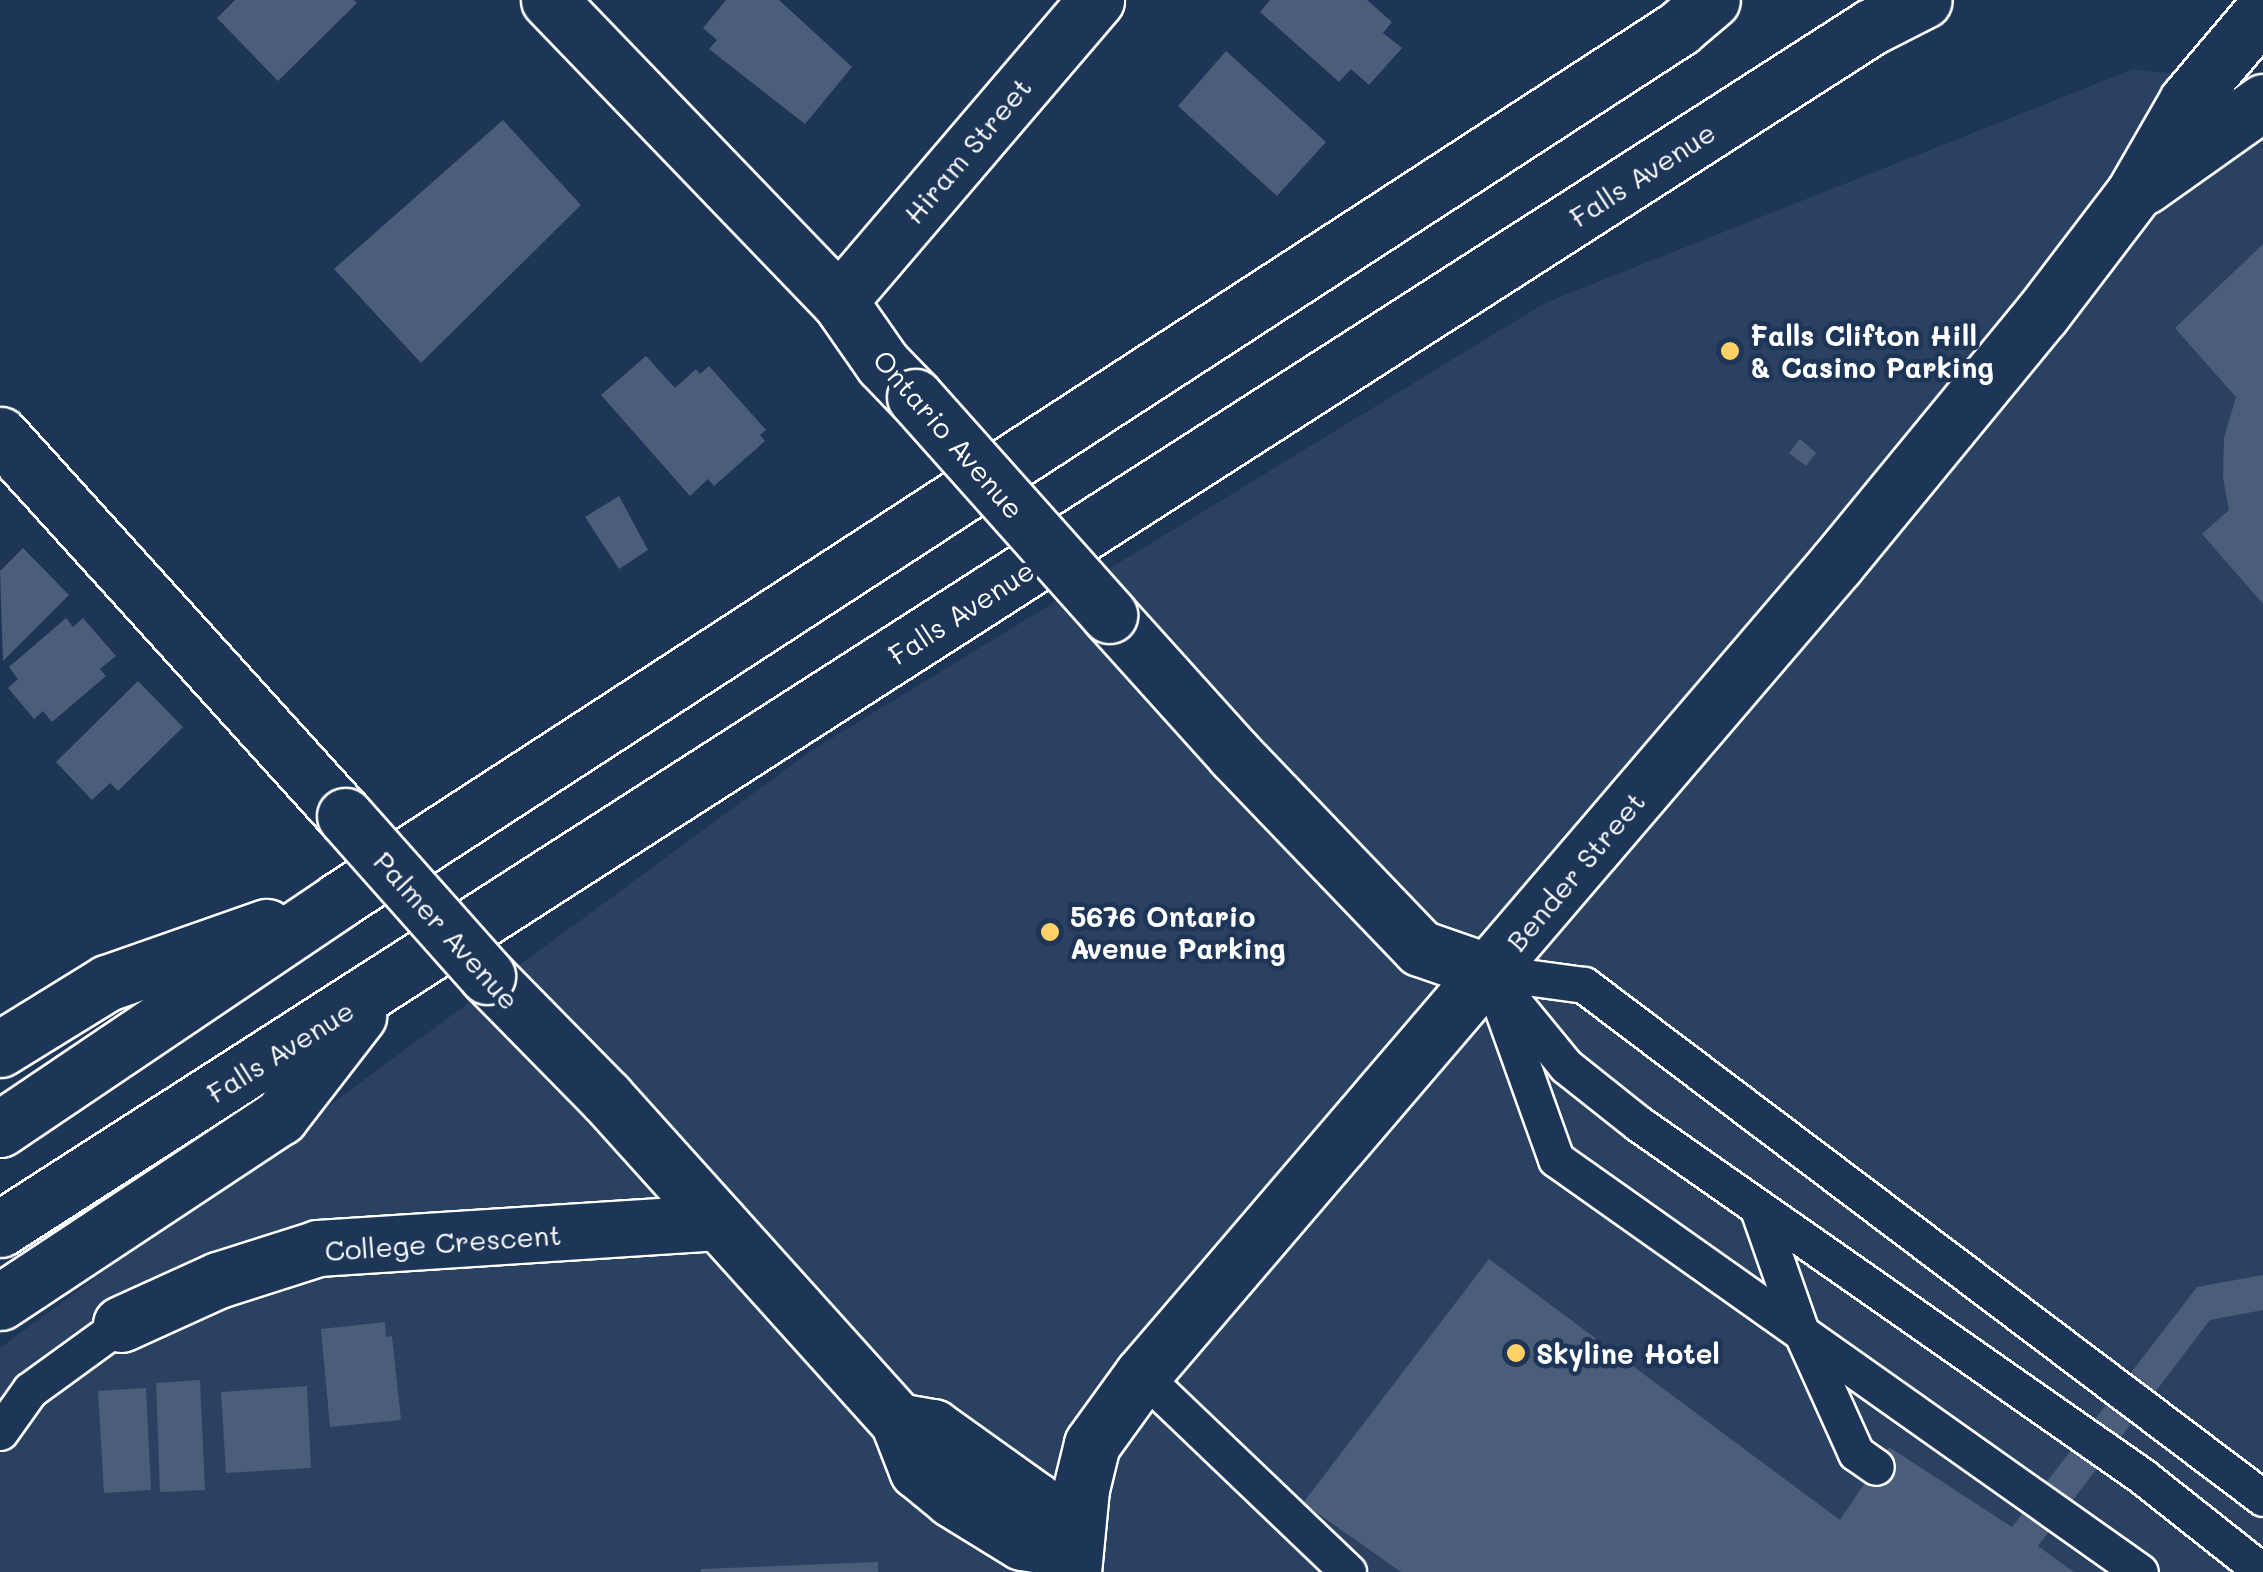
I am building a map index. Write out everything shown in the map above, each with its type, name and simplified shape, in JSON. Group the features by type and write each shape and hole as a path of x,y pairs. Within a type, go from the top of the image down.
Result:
{"main road":[{"name":"Ontario Avenue","path":"549,0 839,301 883,364 1234,754 1420,948 1489,972"},
{"name":"Hiram Street","path":"839,301 1096,0"},
{"path":"0,1129 339,900 1696,14 1739,0"},
{"name":"Falls Avenue","path":"0,1229 1870,27 1924,0"},
{"name":"Bender Street","path":"1074,1561 1081,1489 1092,1444 1142,1375 1837,563 2134,193 2187,101 2263,11"},
{"name":"Bender Street","path":"2134,193 2263,102"},
{"name":"Palmer Avenue","path":"0,435 486,976 606,1098 898,1421 917,1470 952,1499 1022,1542 1074,1561"},
{"path":"0,1049 106,983 339,900"},
{"path":"0,1302 280,1117 382,986"},
{"name":"College Crescent","path":"120,1324 218,1280 318,1248 718,1222"}],"lane":[{"path":"1489,972 1566,1066 1758,1208 2142,1476 2263,1572"},
{"path":"1489,972 1556,1158 2140,1572"},
{"path":"1489,972 1584,985 2263,1498"},
{"path":"1758,1208 1800,1330 1856,1453 1876,1468"},
{"path":"0,1432 30,1390 120,1324"},
{"path":"1142,1375 1348,1572"}],"shaded area":[{"path":"2133,69 2263,84 2263,1572 0,1572 0,1348 809,752 1545,303"}],"building":[{"path":"235,0 357,3 278,81 217,18"},
{"path":"726,0 779,0 852,67 805,124 709,49 717,40 703,28"},
{"path":"1270,0 1367,0 1392,22 1383,33 1402,48 1369,85 1351,69 1339,82 1260,12"},
{"path":"1226,51 1326,142 1277,196 1178,106"},
{"path":"503,120 581,205 421,363 334,269"},
{"path":"2263,244 2263,604 2202,534 2229,510 2223,478 2224,438 2236,397 2175,328"},
{"path":"646,356 675,388 696,369 700,374 709,366 766,430 760,435 765,441 714,486 708,479 690,496 601,395"},
{"path":"1800,439 1816,453 1806,466 1789,453"},
{"path":"619,496 648,550 619,569 585,517"},
{"path":"23,548 69,595 3,661 0,571"},
{"path":"66,618 73,627 83,618 116,656 100,669 106,676 52,722 43,711 34,719 8,688 18,679 9,667"},
{"path":"138,681 183,727 118,791 110,783 92,800 56,762"},
{"name":"Skyline Hotel","path":"1489,1259 1840,1520 1889,1447 2012,1527 2197,1287 2263,1275 2263,1310 2210,1320 2038,1546 2074,1572 1401,1572 1303,1503"},
{"path":"385,1322 386,1337 392,1336 401,1420 330,1427 321,1329"},
{"path":"200,1380 205,1490 160,1492 156,1383"},
{"path":"307,1386 311,1468 226,1473 221,1392"},
{"path":"146,1388 151,1490 104,1493 98,1391"},
{"path":"878,1562 878,1572 701,1572 701,1569"}],"place":[{"name":"Falls Clifton Hill & Casino Parking","path":"1730,351"},
{"name":"5676 Ontario Avenue Parking","path":"1050,932"},
{"name":"Skyline Hotel","path":"1516,1353"}]}
